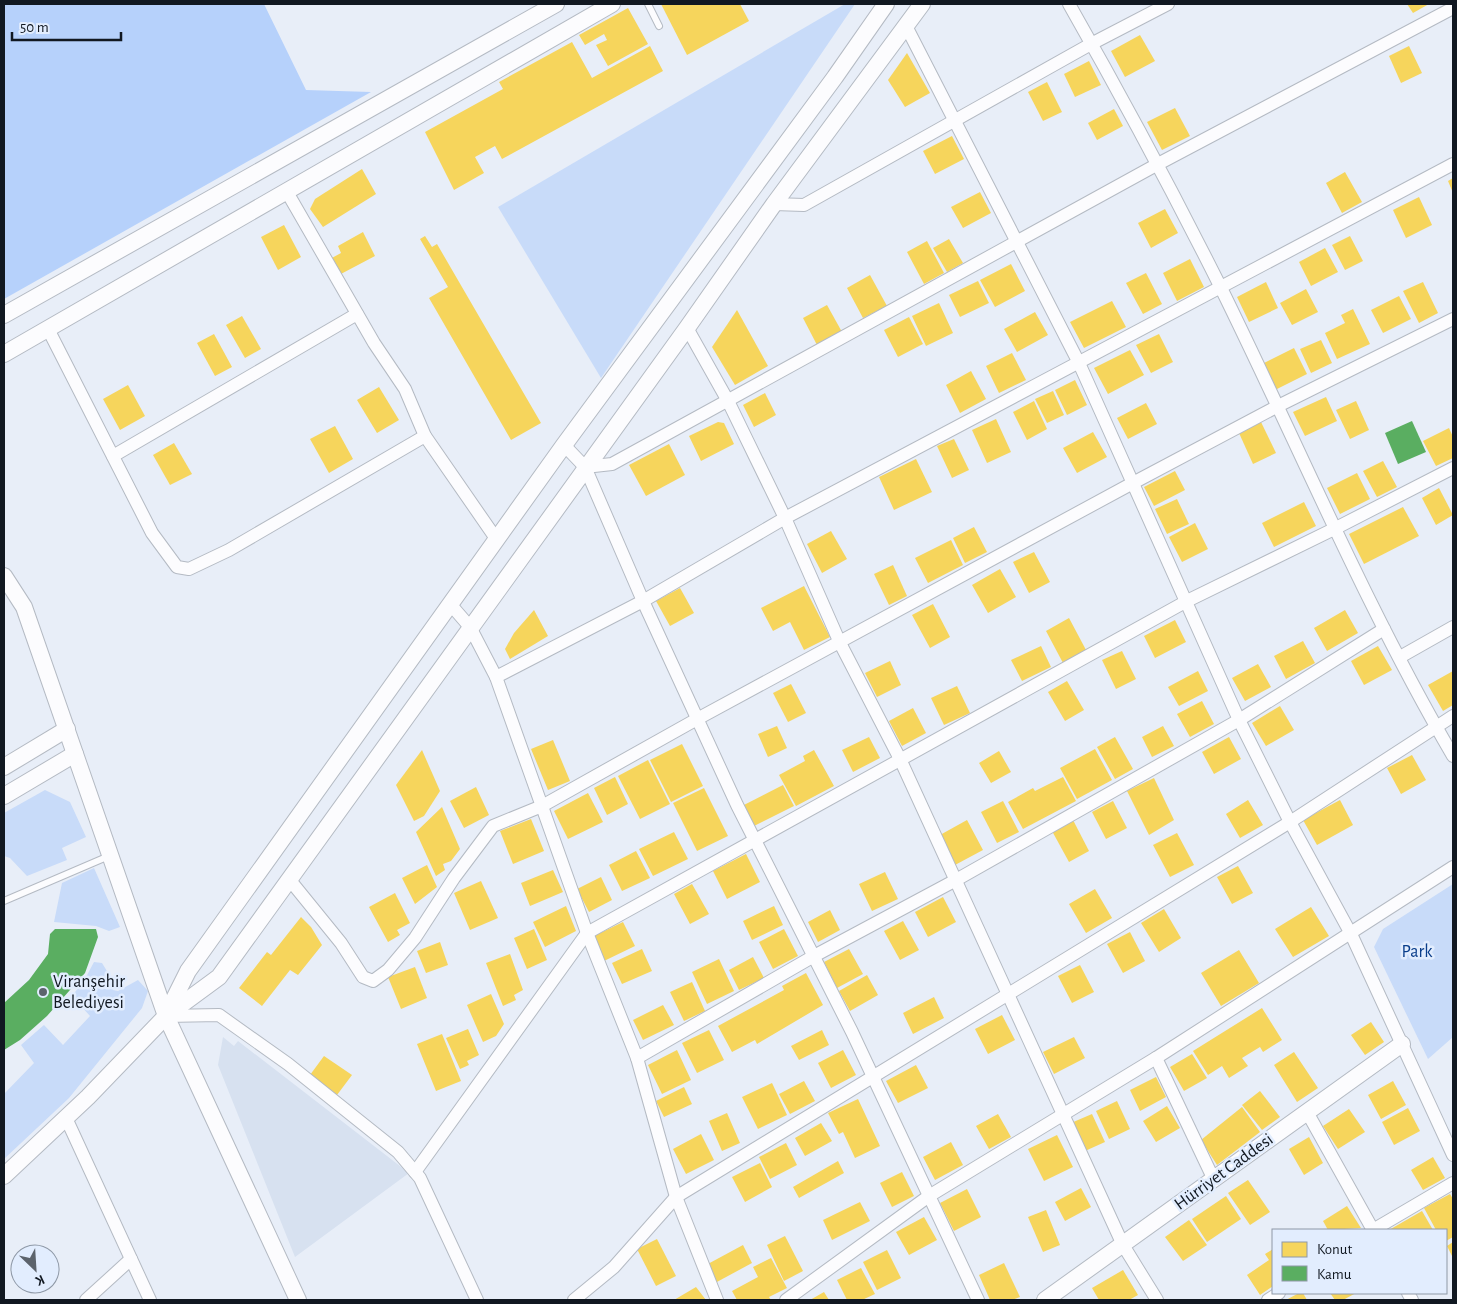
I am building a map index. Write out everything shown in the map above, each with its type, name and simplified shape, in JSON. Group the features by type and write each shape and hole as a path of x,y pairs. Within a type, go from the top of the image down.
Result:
{"street":[{"path":"4,315 556,4"},
{"path":"4,354 612,4"},
{"path":"166,1016 188,971 564,445 835,77 886,4"},
{"path":"4,1176 66,1118 166,1016 219,977 687,328 774,204 922,4"},
{"path":"1069,4 1158,164 1221,288 1384,629 1453,756"},
{"path":"774,204 804,205 1091,44 1168,4"},
{"path":"585,468 612,464 1158,164 1453,8"},
{"path":"906,26 956,120 1079,363 1131,484 1239,720 1290,822 1351,934 1453,1155"},
{"path":"496,676 643,601 785,518 1453,164"},
{"path":"287,192 357,314 405,389 425,436 497,540"},
{"path":"113,456 357,314"},
{"path":"289,880 341,943 363,977 373,981 388,970 415,938 454,878 493,826 542,806 699,718 1131,484 1278,406 1453,319"},
{"path":"687,328 728,401 785,518 840,643 900,759 1006,994 1123,1245 1157,1300"},
{"path":"48,329 152,533 177,568 189,568 230,550 425,436"},
{"path":"564,445 585,468 643,601 699,718 737,805 873,1076 978,1300"},
{"path":"415,1172 587,933 1186,601 1336,528 1453,468"},
{"path":"4,576 24,607 166,1016 294,1299"},
{"path":"451,605 470,627 496,676 587,933 637,1058 676,1197 717,1300"},
{"path":"1400,657 1453,627"},
{"path":"637,1058 814,956 956,880 1239,720 1384,629"},
{"path":"574,1300 614,1266 676,1197 1290,822 1453,716"},
{"path":"4,766 67,729"},
{"path":"4,796 75,754"},
{"path":"786,1300 928,1196 1156,1058 1453,867"},
{"path":"166,1016 219,1015 288,1064 398,1152 415,1172 448,1234 477,1300"},
{"name":"Hürriyet Caddesi","path":"1045,1300 1402,1044"},
{"path":"1156,1058 1214,1180"},
{"path":"1306,1112 1372,1229"},
{"path":"66,1118 150,1300"},
{"path":"1375,1229 1453,1183"},
{"path":"86,1300 131,1259"}],"lane":[{"path":"648,4 659,26"},
{"path":"4,900 110,856"}],"shaded area":[{"path":"4,4 264,4 306,90 371,92 4,299"},
{"path":"223,1037 234,1046 238,1041 409,1173 295,1257 218,1065"}],"green space":[{"path":"845,4 855,4 601,378 498,207"},
{"path":"45,790 70,802 86,837 62,848 67,860 27,876 10,858 4,856 4,813"},
{"path":"94,868 120,927 109,931 96,926 54,922 62,883"},
{"name":"Park","path":"1453,884 1453,1037 1428,1059 1374,947 1383,929"},
{"path":"94,962 102,963 110,976 113,990 118,991 138,980 148,991 142,1008 69,1098 4,1159 4,1094 34,1063 21,1045 44,1025 63,1045 90,1016 72,996 85,979"}],"building: Konut":[{"path":"661,4 740,4 749,21 687,55"},
{"path":"1407,4 1429,4 1413,13"},
{"path":"628,8 648,44 608,66 596,45 607,40 604,34 585,45 579,35"},
{"path":"1140,35 1155,61 1125,77 1111,51"},
{"path":"572,42 592,78 650,46 663,71 502,159 495,146 475,157 484,173 454,190 425,132 503,89 499,82"},
{"path":"1409,46 1422,73 1401,83 1389,56"},
{"path":"907,53 930,93 905,107 888,80"},
{"path":"1089,61 1101,85 1075,97 1064,74"},
{"path":"1047,82 1062,112 1043,121 1028,92"},
{"path":"1175,108 1190,136 1162,150 1147,122"},
{"path":"1114,109 1123,126 1097,140 1088,123"},
{"path":"952,136 964,159 935,174 923,151"},
{"path":"362,169 376,194 323,227 310,209 315,199"},
{"path":"1345,172 1362,202 1342,213 1326,183"},
{"path":"1453,178 1453,193 1448,181"},
{"path":"980,192 991,213 963,228 951,207"},
{"path":"1419,197 1432,225 1406,238 1393,210"},
{"path":"1165,209 1178,233 1151,248 1138,223"},
{"path":"284,225 301,257 278,270 261,237"},
{"path":"363,232 375,256 339,275 330,259 341,253 338,246"},
{"path":"425,236 432,247 437,244 541,423 511,440 429,298 448,287 420,239"},
{"path":"1350,236 1363,261 1345,270 1332,245"},
{"path":"949,239 963,263 947,272 933,248"},
{"path":"927,241 944,273 924,284 907,252"},
{"path":"1325,248 1338,272 1311,286 1299,262"},
{"path":"1190,259 1204,287 1177,301 1163,273"},
{"path":"1011,264 1025,291 995,307 980,280"},
{"path":"1146,273 1162,304 1143,314 1126,283"},
{"path":"870,275 887,306 863,318 847,288"},
{"path":"978,281 989,303 960,317 949,295"},
{"path":"1266,282 1278,308 1249,322 1237,297"},
{"path":"1423,282 1438,313 1419,323 1403,291"},
{"path":"1306,289 1318,312 1292,325 1280,303"},
{"path":"1399,296 1411,319 1383,333 1371,310"},
{"path":"1112,301 1126,327 1084,348 1070,322"},
{"path":"939,303 953,333 926,346 912,316"},
{"path":"827,305 842,332 817,345 803,318"},
{"path":"1353,309 1370,344 1337,359 1325,333 1345,323 1341,315"},
{"path":"737,310 768,366 735,385 712,347"},
{"path":"1035,312 1048,335 1017,352 1004,329"},
{"path":"242,316 261,349 245,358 226,325"},
{"path":"909,317 923,344 898,357 884,330"},
{"path":"214,334 232,367 215,376 197,343"},
{"path":"1159,334 1173,362 1151,373 1136,345"},
{"path":"1321,340 1332,363 1311,373 1300,349"},
{"path":"1294,348 1307,374 1275,390 1262,364"},
{"path":"1130,350 1144,375 1108,394 1094,368"},
{"path":"1012,353 1026,380 999,393 986,366"},
{"path":"971,371 986,399 960,413 946,385"},
{"path":"1075,380 1087,405 1067,415 1055,390"},
{"path":"128,385 145,416 120,430 103,399"},
{"path":"379,387 399,420 377,433 357,400"},
{"path":"1053,391 1064,415 1047,423 1035,399"},
{"path":"765,393 776,415 754,427 743,405"},
{"path":"1326,397 1337,421 1305,436 1293,412"},
{"path":"1034,401 1047,429 1027,440 1013,412"},
{"path":"1356,401 1369,430 1350,439 1336,410"},
{"path":"1146,403 1157,424 1128,439 1117,418"},
{"path":"996,419 1011,452 987,463 972,430"},
{"path":"718,422 724,423 734,444 701,461 689,436"},
{"path":"1261,422 1276,453 1253,464 1239,433"},
{"path":"335,426 353,459 329,473 310,439"},
{"path":"1449,428 1453,437 1453,458 1436,466 1423,441"},
{"path":"1093,432 1107,457 1077,473 1063,448"},
{"path":"954,439 969,470 952,478 937,446"},
{"path":"174,443 192,474 170,485 153,455"},
{"path":"669,444 685,475 646,496 629,465"},
{"path":"916,459 932,492 894,510 879,477"},
{"path":"1383,461 1397,487 1377,497 1363,471"},
{"path":"1175,471 1185,490 1154,506 1144,487"},
{"path":"1357,473 1370,499 1340,514 1327,488"},
{"path":"1439,488 1453,515 1436,525 1422,498"},
{"path":"1177,499 1189,524 1167,534 1155,509"},
{"path":"1304,502 1316,526 1274,547 1262,523"},
{"path":"1403,507 1419,536 1364,564 1349,534"},
{"path":"1195,523 1208,549 1182,562 1169,537"},
{"path":"974,527 987,552 965,563 953,538"},
{"path":"831,531 847,559 822,573 807,544"},
{"path":"951,540 963,565 928,583 915,558"},
{"path":"1034,552 1050,582 1029,593 1013,562"},
{"path":"893,565 907,596 889,605 874,574"},
{"path":"1000,569 1016,597 988,613 972,585"},
{"path":"804,586 830,637 804,650 790,622 773,631 761,608"},
{"path":"680,588 694,613 670,626 656,601"},
{"path":"933,604 950,637 930,648 912,615"},
{"path":"534,610 548,636 510,659 505,649 514,633"},
{"path":"1345,610 1358,633 1327,651 1314,628"},
{"path":"1069,618 1086,650 1063,663 1046,631"},
{"path":"1175,620 1186,642 1155,658 1144,636"},
{"path":"1303,641 1315,663 1286,679 1274,656"},
{"path":"1041,646 1051,667 1022,681 1011,660"},
{"path":"1378,646 1392,670 1364,685 1351,661"},
{"path":"1122,651 1136,679 1116,689 1102,660"},
{"path":"890,661 901,685 877,697 865,673"},
{"path":"1258,664 1271,687 1245,701 1232,678"},
{"path":"1198,671 1208,691 1179,706 1168,687"},
{"path":"1453,671 1453,705 1443,711 1428,685"},
{"path":"1067,681 1084,710 1065,721 1048,692"},
{"path":"791,684 806,713 788,722 773,693"},
{"path":"957,686 970,713 944,725 931,698"},
{"path":"1202,701 1214,724 1190,737 1177,714"},
{"path":"1280,706 1294,730 1266,746 1252,723"},
{"path":"913,708 926,733 902,746 889,721"},
{"path":"777,726 787,748 768,757 758,734"},
{"path":"1163,726 1174,746 1152,757 1142,737"},
{"path":"869,737 880,758 853,772 842,750"},
{"path":"1115,737 1133,769 1115,779 1097,747"},
{"path":"1229,737 1241,759 1214,774 1202,752"},
{"path":"553,740 570,781 548,790 531,749"},
{"path":"682,744 703,786 671,802 650,760"},
{"path":"1095,749 1112,780 1077,799 1060,768"},
{"path":"422,750 440,791 424,816 414,821 396,785"},
{"path":"814,750 834,786 796,806 779,775 805,761 803,756"},
{"path":"999,751 1011,772 991,783 979,763"},
{"path":"1412,755 1426,780 1401,794 1387,768"},
{"path":"648,760 670,804 640,819 618,776"},
{"path":"615,777 628,804 607,815 594,788"},
{"path":"1063,777 1076,801 1023,829 1008,802 1033,788 1035,791"},
{"path":"1154,778 1174,820 1149,835 1127,791"},
{"path":"783,785 794,806 750,828 740,807"},
{"path":"476,787 489,815 464,828 450,801"},
{"path":"704,788 728,836 697,851 673,803"},
{"path":"588,793 603,822 568,839 554,811"},
{"path":"1248,800 1263,825 1240,838 1226,814"},
{"path":"1340,800 1353,825 1317,845 1303,820"},
{"path":"1003,801 1019,832 997,843 981,812"},
{"path":"1113,801 1127,828 1106,839 1092,812"},
{"path":"442,807 460,849 451,861 443,864 445,870 436,876 416,832"},
{"path":"531,819 544,851 513,864 500,831"},
{"path":"967,820 983,850 955,865 940,835"},
{"path":"1073,820 1089,851 1069,862 1052,831"},
{"path":"674,832 688,859 653,876 639,849"},
{"path":"1177,833 1194,865 1170,877 1153,845"},
{"path":"636,851 650,878 622,891 609,865"},
{"path":"746,854 760,882 727,899 713,871"},
{"path":"427,865 437,887 415,904 402,878"},
{"path":"1238,866 1253,893 1232,904 1217,877"},
{"path":"553,870 563,892 530,906 521,883"},
{"path":"885,872 898,899 872,911 859,884"},
{"path":"601,877 612,900 589,912 577,889"},
{"path":"481,881 498,918 470,930 454,893"},
{"path":"692,884 709,914 690,924 674,894"},
{"path":"1095,889 1112,918 1086,933 1069,904"},
{"path":"395,893 410,923 397,930 400,935 388,942 369,907"},
{"path":"943,897 956,922 928,937 915,912"},
{"path":"566,906 576,931 545,947 533,922"},
{"path":"774,906 783,925 752,940 743,921"},
{"path":"1311,907 1329,936 1293,957 1275,929"},
{"path":"1164,909 1181,938 1159,952 1141,923"},
{"path":"830,910 840,930 818,942 808,922"},
{"path":"301,917 311,927 322,945 298,975 290,970 262,1006 239,988 267,952 271,955"},
{"path":"903,921 919,950 900,960 884,931"},
{"path":"623,922 635,946 604,961 592,937"},
{"path":"534,929 547,960 527,969 514,938"},
{"path":"784,929 798,956 773,969 759,942"},
{"path":"1130,932 1145,961 1123,973 1107,944"},
{"path":"440,942 448,965 426,973 417,951"},
{"path":"642,949 652,971 622,984 612,963"},
{"path":"849,949 863,974 837,988 824,962"},
{"path":"1239,950 1259,983 1221,1006 1201,973"},
{"path":"510,954 523,990 514,995 516,1000 503,1006 486,963"},
{"path":"753,957 764,978 739,990 729,970"},
{"path":"719,959 734,991 707,1004 692,972"},
{"path":"1080,965 1094,992 1072,1003 1058,976"},
{"path":"415,967 427,998 401,1009 388,977"},
{"path":"806,973 823,1005 757,1044 755,1040 732,1052 718,1026 784,990 782,986"},
{"path":"867,975 878,995 850,1011 839,991"},
{"path":"692,982 705,1011 684,1021 670,992"},
{"path":"491,994 504,1024 496,1036 483,1042 467,1005"},
{"path":"934,997 944,1018 913,1034 903,1013"},
{"path":"663,1005 674,1025 643,1040 633,1020"},
{"path":"1262,1008 1282,1040 1263,1052 1260,1047 1242,1058 1248,1066 1229,1078 1222,1066 1208,1075 1193,1051"},
{"path":"1002,1015 1015,1040 988,1054 975,1029"},
{"path":"1371,1022 1384,1042 1365,1055 1351,1035"},
{"path":"468,1029 479,1055 467,1061 469,1065 460,1069 446,1038"},
{"path":"709,1030 724,1060 697,1073 682,1043"},
{"path":"822,1030 829,1045 799,1060 791,1046"},
{"path":"442,1034 461,1081 436,1091 417,1044"},
{"path":"1074,1037 1085,1058 1054,1074 1043,1052"},
{"path":"677,1050 691,1080 662,1094 648,1065"},
{"path":"843,1050 856,1075 831,1088 818,1063"},
{"path":"1294,1052 1318,1088 1297,1102 1274,1065"},
{"path":"1192,1054 1207,1078 1184,1091 1170,1067"},
{"path":"324,1056 352,1075 337,1095 310,1075"},
{"path":"916,1065 928,1088 898,1103 886,1081"},
{"path":"1156,1077 1166,1097 1140,1111 1130,1090"},
{"path":"804,1081 815,1101 790,1114 779,1094"},
{"path":"1393,1081 1406,1105 1381,1119 1368,1095"},
{"path":"772,1083 787,1115 758,1129 742,1097"},
{"path":"684,1087 692,1104 664,1117 656,1101"},
{"path":"1260,1091 1280,1117 1262,1130 1242,1105"},
{"path":"858,1099 880,1146 855,1158 843,1132 839,1134 828,1113"},
{"path":"1117,1101 1130,1129 1109,1139 1096,1111"},
{"path":"1167,1106 1180,1128 1156,1142 1143,1121"},
{"path":"1242,1107 1260,1132 1217,1165 1201,1140"},
{"path":"1408,1108 1420,1131 1394,1145 1382,1122"},
{"path":"1349,1109 1365,1132 1338,1149 1323,1126"},
{"path":"727,1113 740,1143 722,1151 709,1121"},
{"path":"998,1114 1011,1137 989,1149 976,1126"},
{"path":"1092,1114 1105,1142 1085,1151 1071,1123"},
{"path":"821,1123 832,1141 805,1156 795,1138"},
{"path":"701,1134 714,1160 686,1174 673,1149"},
{"path":"1057,1135 1073,1167 1044,1181 1028,1149"},
{"path":"1309,1137 1323,1163 1304,1175 1289,1149"},
{"path":"951,1142 963,1165 935,1180 923,1157"},
{"path":"786,1143 797,1165 770,1179 759,1157"},
{"path":"1433,1157 1445,1178 1423,1190 1411,1170"},
{"path":"838,1161 844,1173 799,1198 793,1187"},
{"path":"760,1163 772,1187 745,1202 732,1177"},
{"path":"902,1172 914,1196 892,1207 880,1183"},
{"path":"1248,1180 1270,1212 1250,1225 1228,1193"},
{"path":"1081,1188 1091,1207 1065,1221 1055,1202"},
{"path":"967,1189 981,1217 954,1231 940,1203"},
{"path":"1450,1194 1453,1199 1453,1237 1447,1240 1447,1229 1435,1229 1424,1208"},
{"path":"1226,1196 1241,1219 1207,1242 1192,1219"},
{"path":"860,1202 870,1221 832,1240 823,1220"},
{"path":"1347,1206 1361,1228 1327,1229 1323,1221"},
{"path":"1046,1210 1060,1245 1043,1252 1028,1217"},
{"path":"1422,1211 1432,1229 1391,1229"},
{"path":"924,1217 937,1240 909,1255 896,1232"},
{"path":"1189,1220 1207,1245 1183,1261 1165,1237"},
{"path":"785,1236 803,1271 784,1281 767,1245"},
{"path":"657,1239 676,1276 656,1286 637,1249"},
{"path":"1453,1242 1453,1258 1447,1246"},
{"path":"743,1245 752,1263 715,1283 706,1265"},
{"path":"887,1250 901,1278 877,1290 863,1262"},
{"path":"1272,1250 1272,1287 1260,1295 1247,1275 1269,1260 1265,1254"},
{"path":"771,1258 787,1288 769,1297 771,1300 737,1300 732,1291 758,1277 753,1267"},
{"path":"1004,1263 1020,1297 1012,1300 990,1300 979,1275"},
{"path":"861,1268 875,1294 862,1300 847,1300 837,1280"},
{"path":"1123,1270 1138,1295 1129,1300 1099,1300 1092,1288"},
{"path":"696,1287 706,1300 674,1300"},
{"path":"824,1292 829,1300 810,1300"},
{"path":"1297,1294 1304,1294 1307,1300 1286,1300"},
{"path":"1331,1294 1354,1294 1343,1300 1335,1300"}],"building: Kamu":[{"path":"1412,421 1426,452 1398,464 1385,433"},
{"name":"Viranşehir Belediyesi","path":"55,929 96,929 98,937 85,973 47,1016 20,1040 4,1050 4,1003 29,980 48,954 50,934"}],"place":[{"name":"Viranşehir Belediyesi","path":"43,992"}]}
